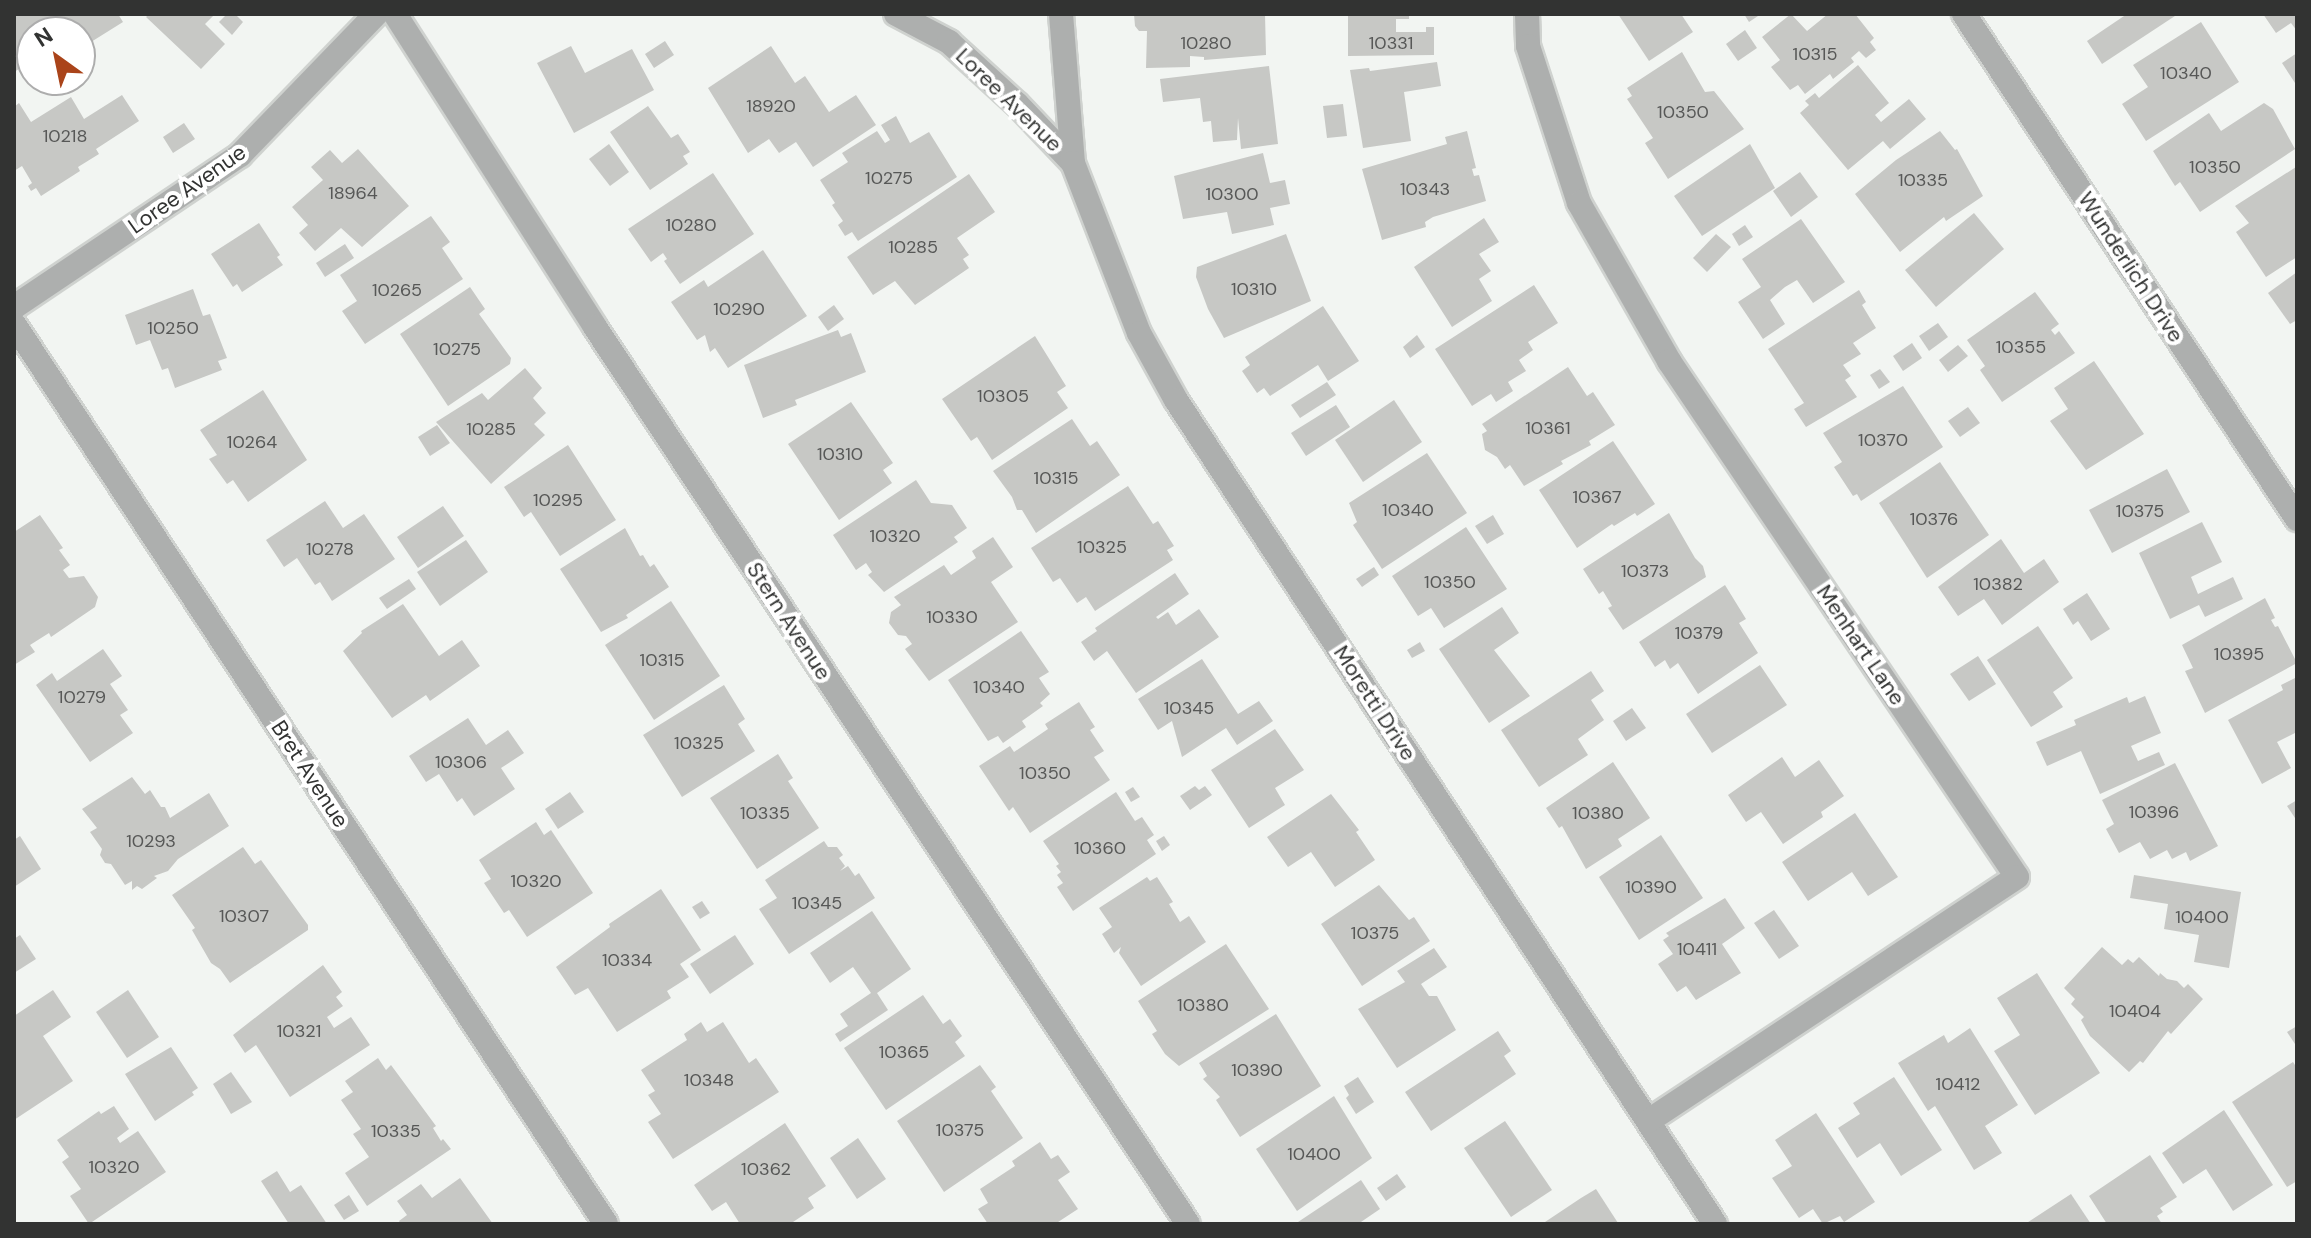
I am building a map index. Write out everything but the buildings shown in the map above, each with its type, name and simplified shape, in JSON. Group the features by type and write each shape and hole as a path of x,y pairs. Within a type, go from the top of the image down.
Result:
{"street":[{"name":"Loree Avenue","path":"14,307 240,155 376,14"},
{"name":"Stern Avenue","path":"395,14 595,327 1188,1224"},
{"name":"Loree Avenue","path":"896,14 949,42 1017,104 1073,163"},
{"name":"Loree Avenue","path":"1061,14 1073,163"},
{"name":"Menhart Lane","path":"1527,14 1528,46 1579,203 1616,269 1669,361 2017,877 1648,1121"},
{"name":"Wunderlich Drive","path":"1964,14 2297,519"},
{"name":"Moretti Drive","path":"1073,163 1119,291 1176,400 1715,1224"},
{"name":"Bret Avenue","path":"14,324 606,1224"}]}
